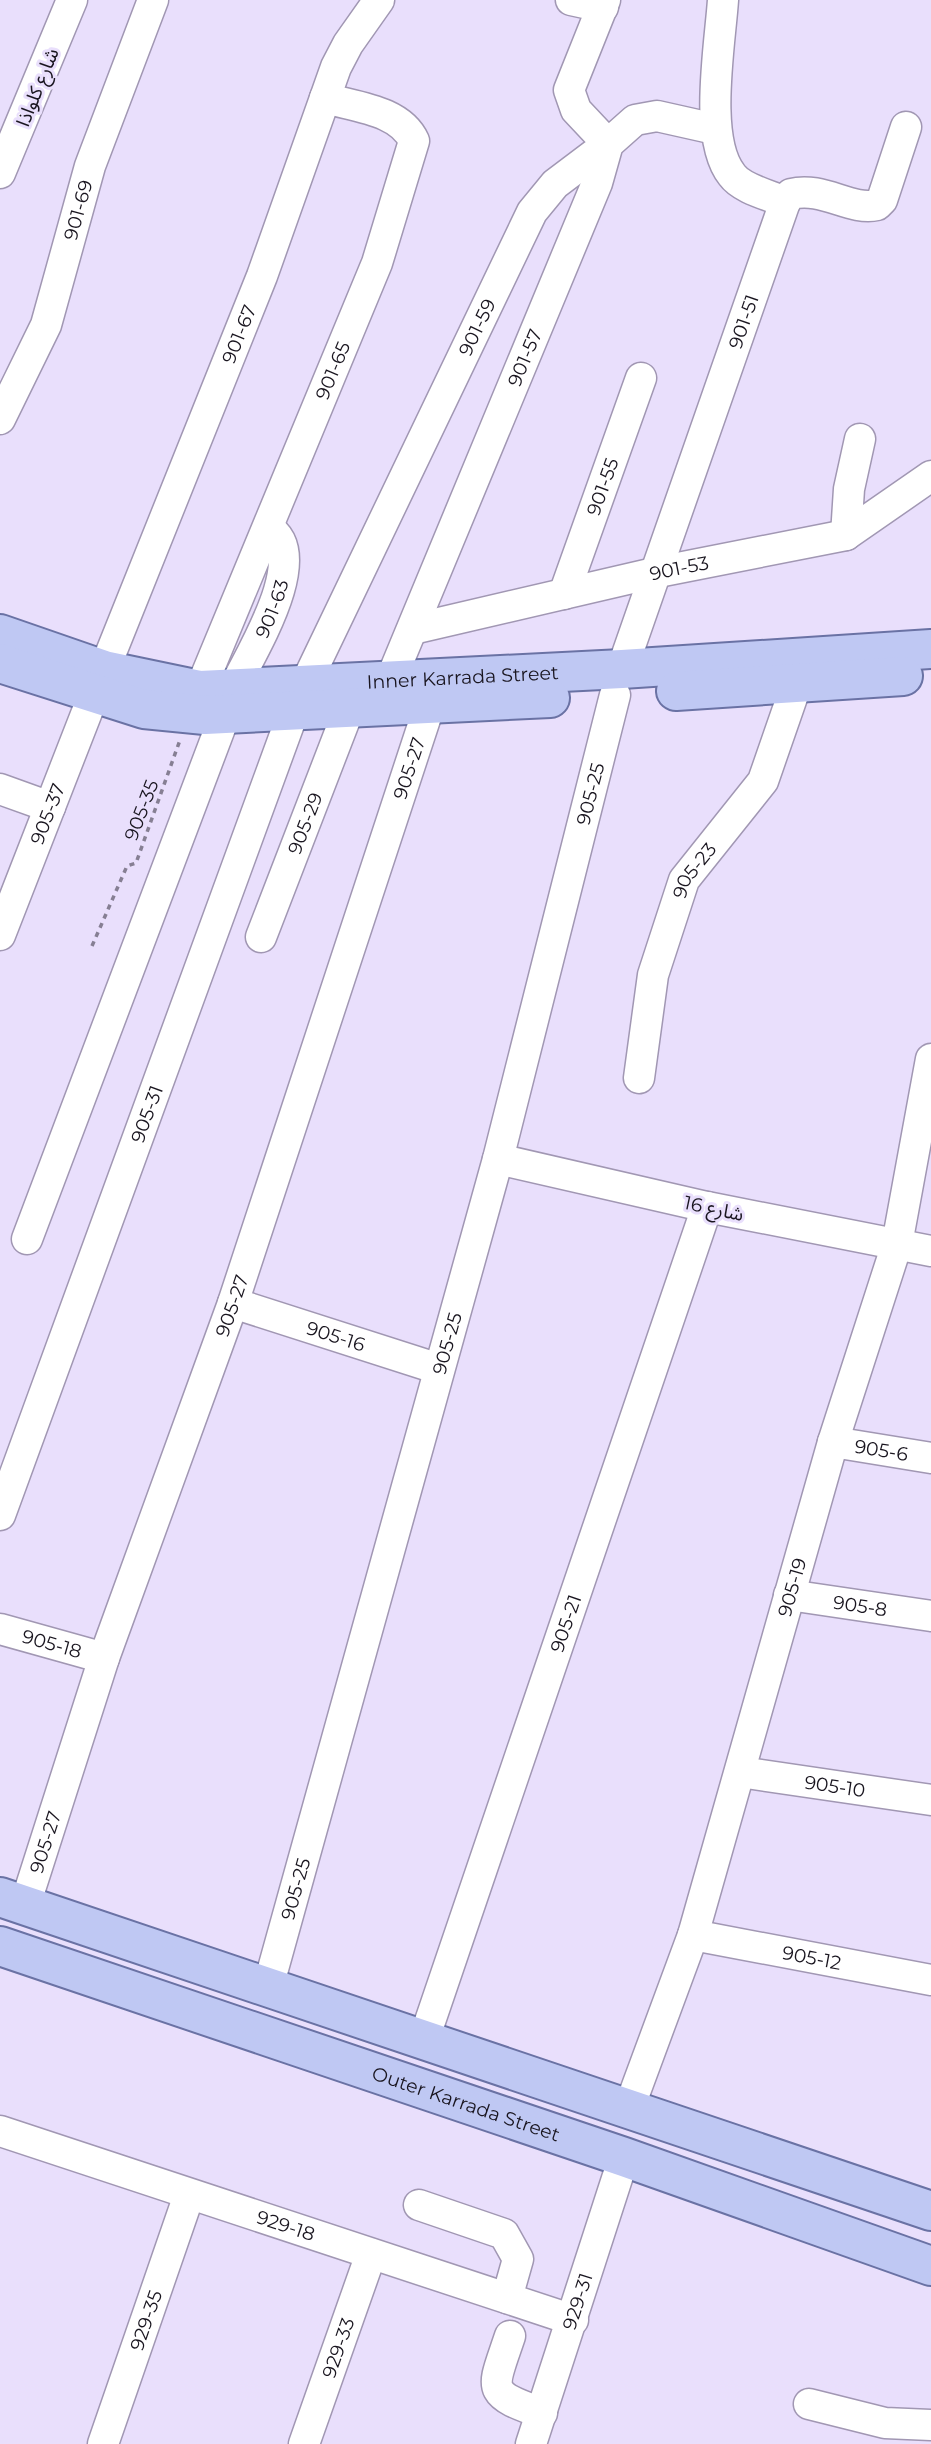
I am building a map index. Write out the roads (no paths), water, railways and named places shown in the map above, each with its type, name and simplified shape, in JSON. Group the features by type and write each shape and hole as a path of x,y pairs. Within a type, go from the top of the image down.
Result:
{"main road":[{"name":"Inner Karrada Street","path":"0,634 99,682"},
{"name":"Inner Karrada Street","path":"299,699 349,709 430,704 931,649"},
{"name":"Inner Karrada Street","path":"0,663 210,702 299,699 391,679 797,683 931,674"},
{"path":"13,1901 931,2211"},
{"name":"Outer Karrada Street","path":"0,1946 624,2157 931,2266"}],"street":[{"name":"شارع كلواذا","path":"0,173 72,0"},
{"name":"901-69","path":"0,419 46,325 90,166 153,0"},
{"name":"901-67","path":"99,682 262,276 348,44 379,0"},
{"path":"571,0 604,4 569,90 576,110 608,144 635,120 657,116 715,128"},
{"path":"723,0 715,128 720,157 733,177 785,202 791,194 812,191 865,205 877,205 882,201 906,127"},
{"name":"901-65","path":"268,528 377,263 414,141 409,129 397,120 326,98"},
{"name":"901-57","path":"391,679 597,183 608,144"},
{"name":"901-59","path":"299,699 532,212 555,184 608,144"},
{"name":"901-51","path":"619,682 785,202"},
{"name":"901-55","path":"564,594 641,378"},
{"path":"846,535 849,489 860,439"},
{"name":"901-53","path":"413,629 658,572 846,535 931,477"},
{"name":"901-63","path":"210,702 281,586 283,548 278,536 268,528"},
{"name":"905-37","path":"0,935 99,682"},
{"name":"905-25","path":"268,1987 498,1159 619,682"},
{"name":"905-23","path":"639,1078 653,975 684,880 763,781 797,683"},
{"name":"905-31","path":"0,1515 299,699"},
{"path":"27,1239 210,702"},
{"name":"905-27","path":"13,1901 233,1303 430,704"},
{"name":"905-29","path":"261,937 349,709"},
{"path":"0,789 50,807"},
{"name":"905-19","path":"629,2108 693,1935 833,1442 897,1244 931,1059"},
{"name":"شارع 16","path":"498,1159 707,1207 931,1251"},
{"name":"905-21","path":"425,2039 707,1207"},
{"name":"905-16","path":"233,1303 439,1368"},
{"name":"905-6","path":"833,1442 931,1458"},
{"name":"905-8","path":"789,1595 931,1616"},
{"name":"905-18","path":"0,1629 104,1658"},
{"name":"905-10","path":"740,1772 931,1800"},
{"name":"905-12","path":"693,1935 931,1980"},
{"name":"929-18","path":"0,2131 573,2320"},
{"name":"929-31","path":"531,2444 624,2157"},
{"name":"929-35","path":"103,2444 189,2195"},
{"path":"419,2205 504,2234 517,2259 507,2298"},
{"name":"929-33","path":"304,2444 371,2254"},
{"path":"510,2336 495,2380 498,2391 506,2401 542,2413"},
{"path":"809,2404 885,2423 931,2426 925,2444"}]}
